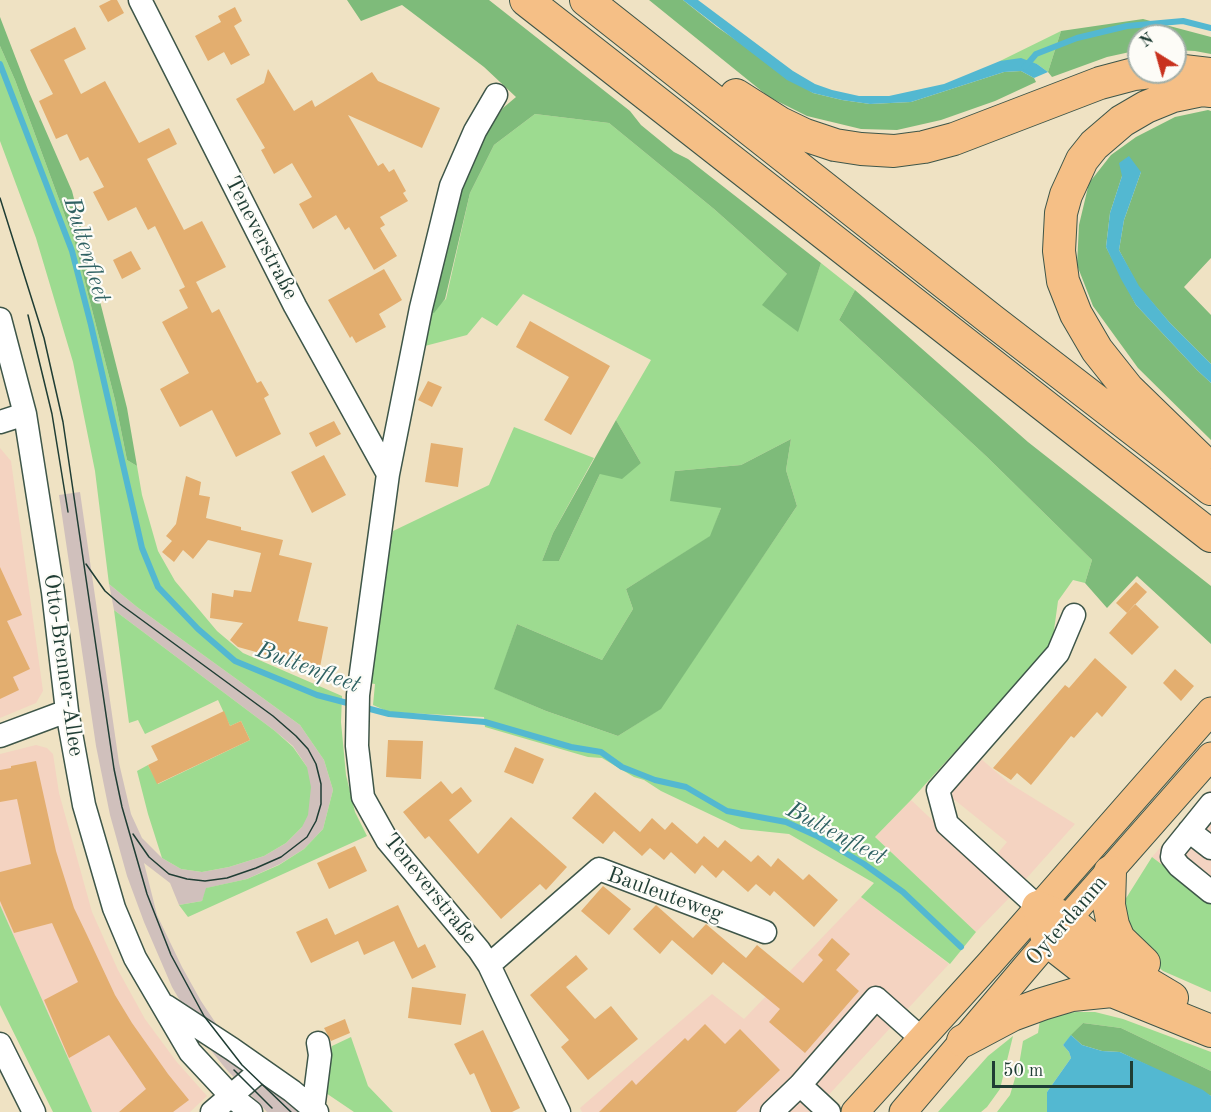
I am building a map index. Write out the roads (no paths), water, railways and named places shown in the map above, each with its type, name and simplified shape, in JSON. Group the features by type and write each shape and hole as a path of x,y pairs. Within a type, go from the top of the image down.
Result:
{"highway":[{"path":"526,0 1211,536"},
{"path":"586,0 993,321 1211,489"},
{"path":"633,37 667,44 734,94 780,123 805,135 835,145 861,150 894,151 924,147 954,139 1100,83 1127,76"},
{"path":"1187,71 1211,74"},
{"path":"1211,91 1202,90 1173,96 1146,107 1115,126 1094,145 1082,160 1066,195 1061,213 1059,251 1063,281 1076,314 1097,350 1128,389 1181,442 1211,468"},
{"path":"1110,872 1108,905 1119,939 1159,977 1211,1014"},
{"path":"1038,907 1112,991 1211,1031"},
{"path":"1058,930 1166,995 1211,1014"},
{"path":"963,1041 1012,1016 1042,1004 1072,995 1112,991"}],"main road":[{"name":"Oyterdamm","path":"855,1112 922,1040 1211,711"},
{"name":"Oyterdamm","path":"903,1112 1058,930 1211,756"}],"street":[{"name":"Teneverstraße","path":"140,0 296,306 388,474"},
{"name":"Teneverstraße","path":"496,95 475,131 451,186 421,308 388,474 358,695 356,730 363,797 387,840 489,965 560,1112"},
{"name":"Otto-Brenner-Allee","path":"0,319 25,414 53,592 67,711 84,804 114,908 135,958 190,1052 232,1096 251,1112"},
{"path":"0,422 25,414"},
{"name":"Oyterdamm","path":"1038,907 947,824 938,790 1058,653 1074,615"},
{"path":"0,735 67,711"},
{"path":"1211,804 1173,851 1172,857 1179,867 1211,892"},
{"path":"1189,831 1211,848"},
{"name":"Bauleuteweg","path":"489,965 599,869 765,932"},
{"path":"772,1112 800,1085 876,998 922,1040"},
{"name":"Otto-Brenner-Allee","path":"160,1001 292,1091 315,1111"},
{"path":"315,1111 320,1055 318,1043"},
{"path":"0,1044 34,1112"},
{"path":"212,1112 261,1070"},
{"path":"800,1085 830,1112"}],"water":[{"path":"683,0 698,0 793,71 815,84 859,96 889,96 944,84 1000,61 1021,58 1037,64 1048,72 1034,78 1021,71 1004,72 911,102 870,104 842,100 813,93 787,80"},
{"path":"1129,156 1141,172 1124,220 1119,250 1139,286 1170,323 1211,364 1211,383 1136,305 1106,247 1110,213 1122,176 1119,163"},
{"path":"1071,1035 1082,1045 1102,1051 1120,1052 1203,1090 1211,1096 1211,1112 1047,1112 1047,1092 1071,1058 1063,1045"}],"waterway":[{"path":"1025,67 1036,54 1077,38 1127,26 1183,21 1211,28"},
{"name":"Bultenfleet","path":"0,64 72,251 142,548 158,587 198,629 235,661 317,695 389,714 485,722 571,747 601,752 622,767 655,780 686,787 727,811 786,822 817,836 864,864 903,892 961,947"}],"tram line":[{"path":"0,198 44,338 63,422 114,769 122,807 147,894 171,955 204,1016 242,1065 291,1112"},
{"path":"28,315 52,414 68,512"},
{"path":"86,564 105,591 120,604 273,716 296,736 308,749 316,764 321,784 321,804 316,821 307,837 281,857 227,878 205,881 169,874 149,857 133,834"},
{"path":"234,1070 272,1108"}]}
